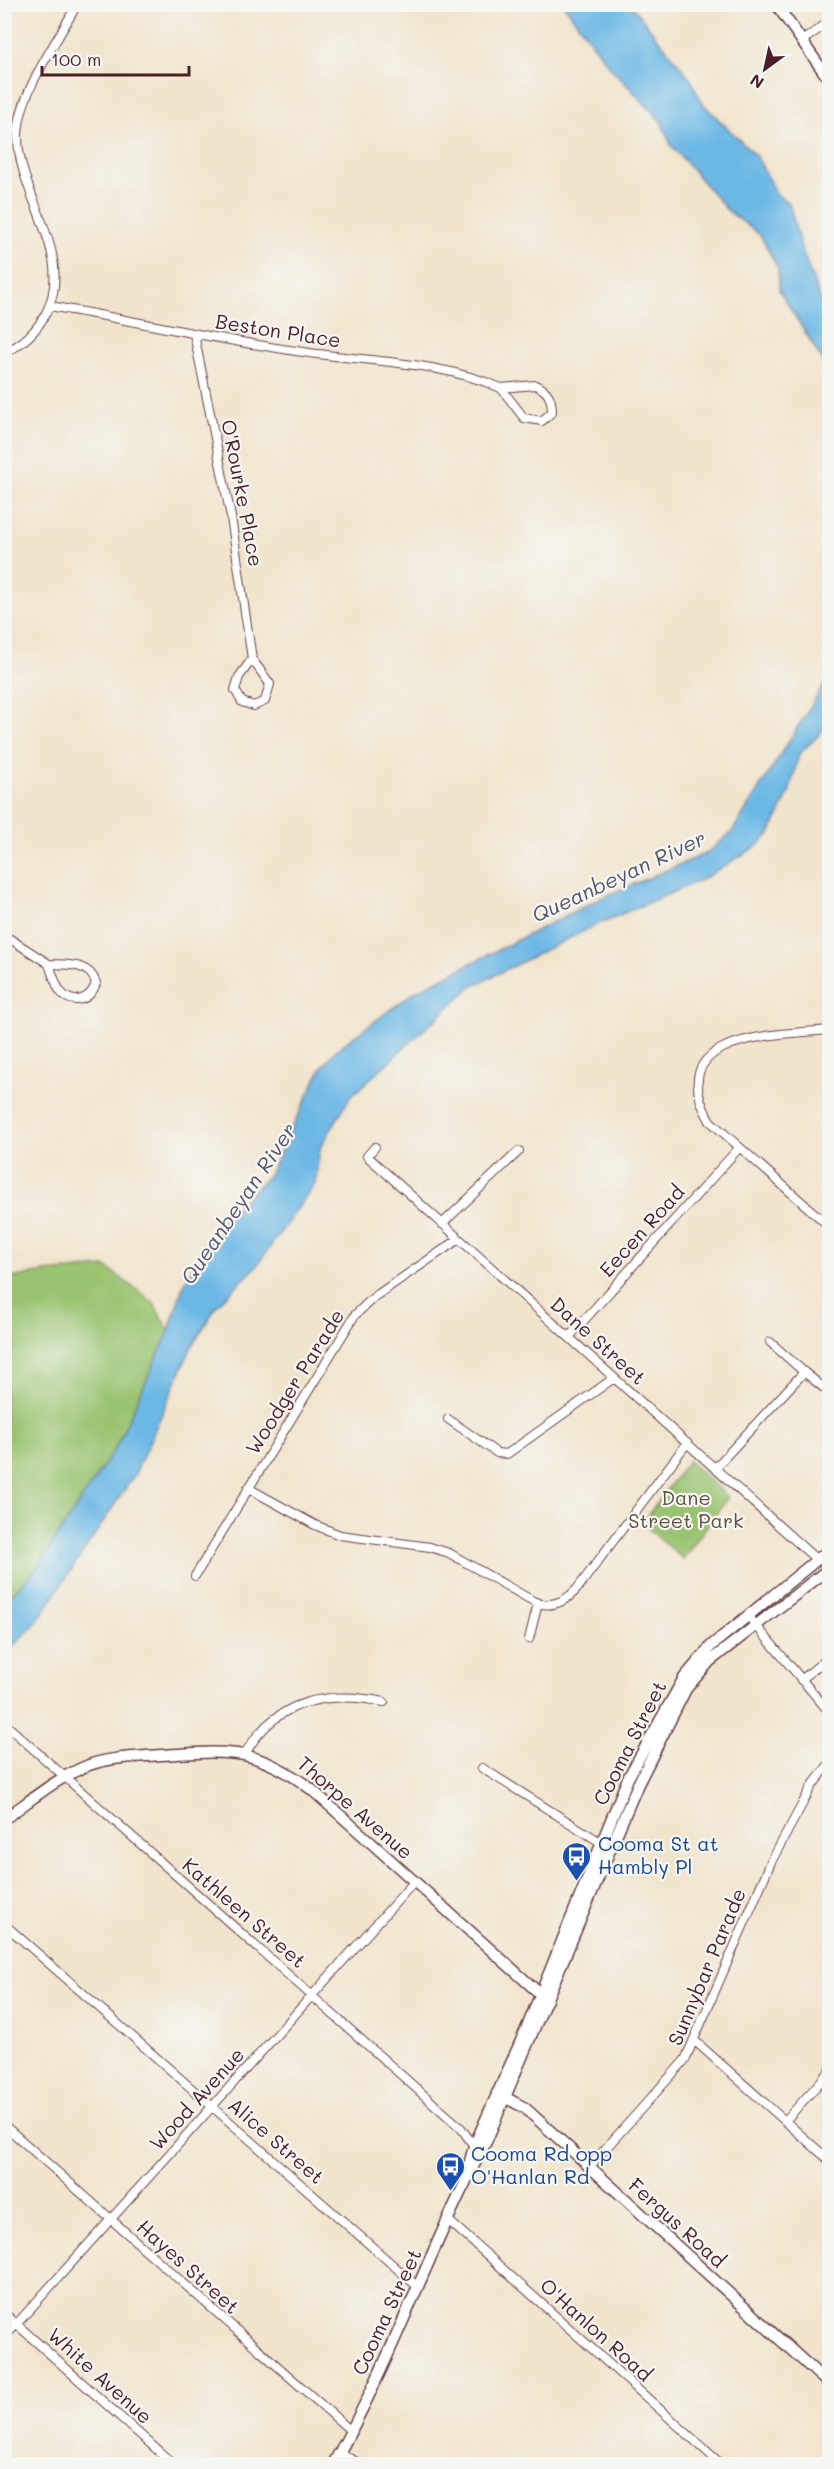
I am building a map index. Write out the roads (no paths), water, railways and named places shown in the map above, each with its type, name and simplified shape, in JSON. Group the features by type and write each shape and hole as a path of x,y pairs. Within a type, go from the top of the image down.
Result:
{"main road":[{"path":"776,4 830,81"},
{"name":"Cooma Street","path":"544,1997 601,1842 641,1752 684,1678 701,1656 830,1549"},
{"path":"779,1607 800,1586 817,1560 830,1561"},
{"name":"Cooma Street","path":"333,2464 351,2431 418,2287 468,2172 486,2142 501,2096 638,1784 686,1689 710,1661 830,1568"},
{"name":"Thorpe Avenue","path":"4,1820 66,1777 107,1759 210,1751 245,1754 279,1766 295,1776 544,1997"},
{"name":"Cooma Street","path":"468,2172 474,2146 501,2096"},
{"name":"Fergus Road","path":"501,2096 525,2108 830,2385"}],"street":[{"path":"4,353 30,336 50,306 54,290 53,257 25,174 18,137 25,101 77,4"},
{"path":"802,41 830,21"},
{"name":"Beston Place","path":"50,306 298,352 438,368 473,376 501,388 535,385 550,395 552,412 542,421 524,418 501,388"},
{"name":"O'Rourke Place","path":"194,334 231,517 252,659 266,676 270,690 265,701 254,706 242,702 235,690 238,677 252,659"},
{"path":"4,935 49,964 80,966 88,970 96,983 94,990 85,999 77,1001 68,998 61,991 49,964"},
{"path":"830,1030 790,1034 721,1046 705,1058 698,1075 698,1101 710,1121 830,1227"},
{"name":"Dane Street","path":"375,1147 367,1156 817,1560"},
{"name":"Eecen Road","path":"569,1337 740,1148"},
{"path":"442,1224 519,1151"},
{"name":"Woodger Parade","path":"195,1576 355,1315 374,1297 459,1239"},
{"path":"770,1342 830,1393"},
{"path":"715,1468 804,1372"},
{"path":"447,1419 497,1453 507,1454 614,1378"},
{"path":"248,1488 315,1525 340,1535 430,1547 449,1553 538,1603 558,1603 571,1595 687,1443"},
{"path":"529,1639 538,1603"},
{"path":"748,1616 830,1713"},
{"path":"801,1680 830,1656"},
{"path":"245,1754 264,1725 303,1704 334,1696 356,1696 384,1702"},
{"name":"Kathleen Street","path":"6,1718 66,1777 461,2128 474,2146"},
{"name":"Sunnybar Parade","path":"589,2167 685,2060 771,1862 812,1786 830,1763"},
{"path":"482,1768 611,1848"},
{"name":"Wood Avenue","path":"4,2338 414,1882"},
{"name":"Alice Street","path":"4,1924 418,2287"},
{"path":"695,2041 830,2161"},
{"path":"785,2121 830,2071"},
{"name":"Hayes Street","path":"4,2125 351,2431"},
{"path":"461,2128 481,2131"},
{"name":"O'Hanlon Road","path":"448,2220 721,2464"},
{"name":"White Avenue","path":"4,2313 173,2464"},
{"path":"340,2452 360,2464"}],"water":[{"path":"564,5 631,5 690,78 703,104 757,157 776,194 789,203 802,251 825,312 829,316 829,371 779,290 778,268 760,235 727,210 671,145 661,121 609,66"},
{"name":"Queanbeyan River","path":"829,677 829,718 819,735 799,754 789,793 770,834 756,847 701,880 598,924 471,987 350,1097 320,1148 315,1184 255,1268 217,1305 191,1348 135,1474 36,1623 5,1654 5,1602 36,1569 116,1447 169,1331 182,1289 210,1234 269,1175 322,1067 337,1049 416,991 599,899 707,853 732,832"}],"place":[{"name":"Cooma St at Hambly Pl","path":"577,1882"},
{"name":"Cooma Rd opp O'Hanlan Rd","path":"450,2192"}],"park label":[{"name":"Dane Street Park","path":"686,1510"}]}
